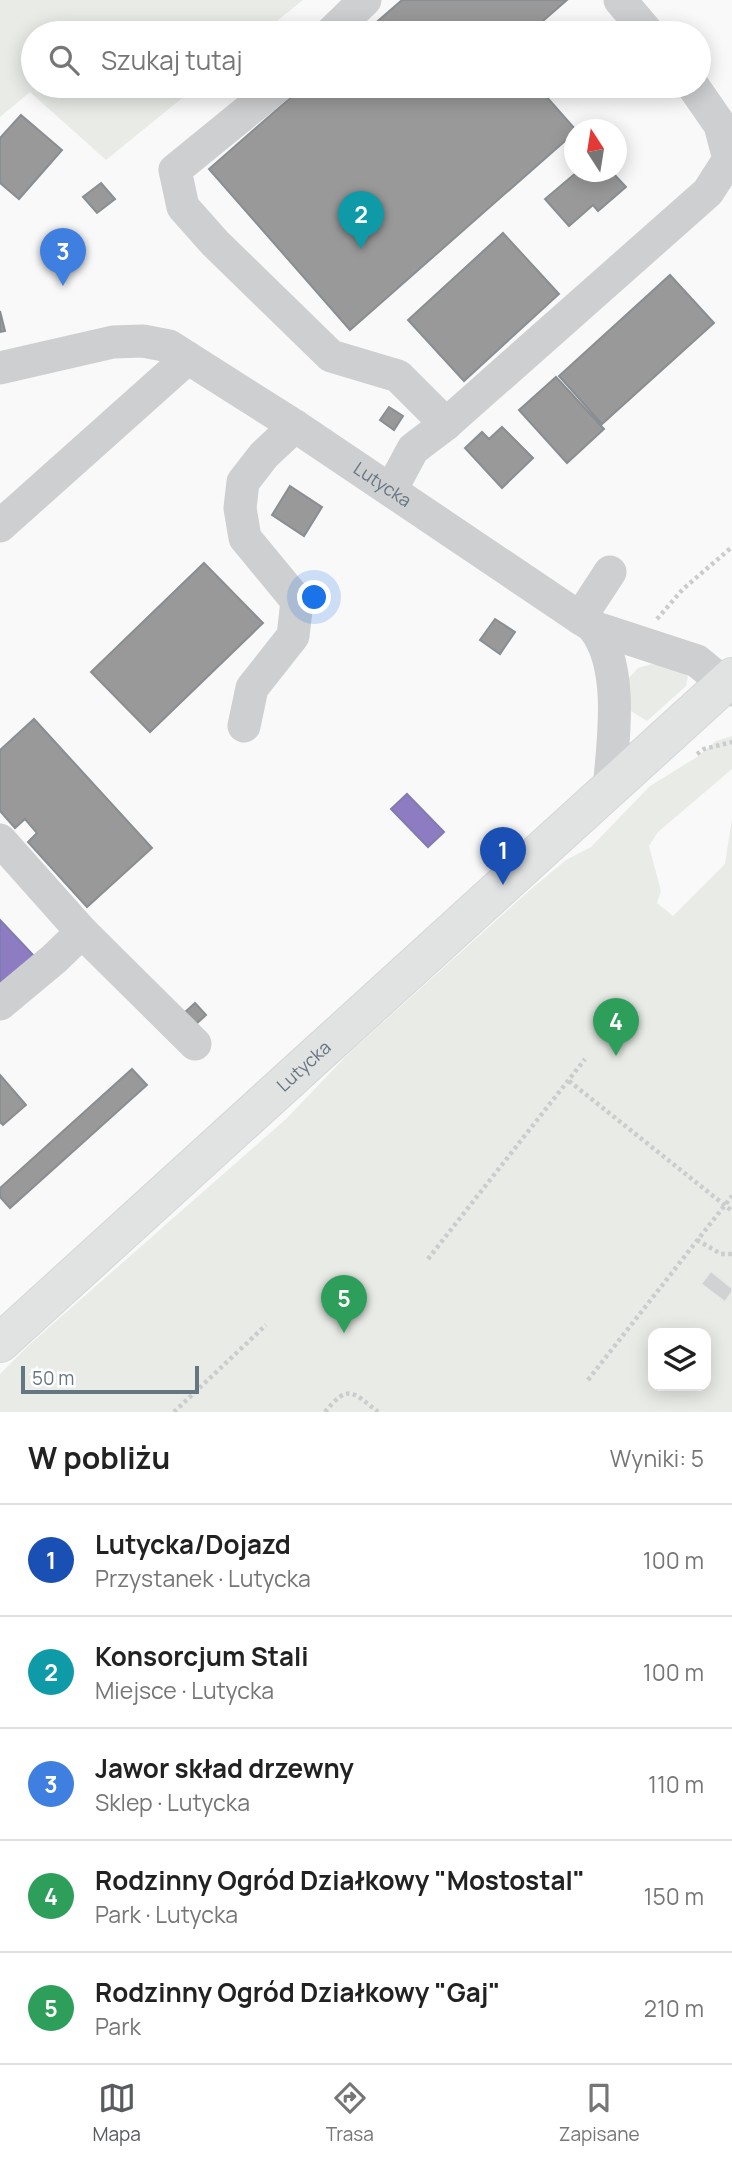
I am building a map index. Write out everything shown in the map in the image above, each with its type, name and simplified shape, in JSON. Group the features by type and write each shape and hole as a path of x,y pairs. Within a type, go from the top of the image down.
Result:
{"main road":[{"name":"Lutycka","path":"0,1343 609,789 730,683"}],"street":[{"path":"343,21 365,0"},
{"path":"620,0 638,21"},
{"path":"263,98 174,170 183,208 215,243 331,356 398,376 446,424"},
{"path":"391,490 413,449 446,424 708,192 729,159 720,125 701,98"},
{"path":"0,368 113,342 143,341 178,352 0,526"},
{"name":"Lutycka","path":"178,352 295,426 587,622 698,661 730,683"},
{"path":"244,726 252,688 293,636 297,601 245,538 240,508 243,482 264,455 295,426"},
{"path":"609,789 614,727 612,680 606,651 587,622 610,572"},
{"path":"0,840 82,932 195,1044"},
{"path":"0,1004 82,932"}],"path":[{"path":"638,641 683,589 732,547"},
{"path":"428,1259 585,1059"},
{"path":"569,1081 732,1211"},
{"path":"588,1380 732,1196"},
{"path":"697,1240 721,1254 732,1254"},
{"path":"174,1412 266,1325"},
{"path":"325,1412 340,1394 348,1393 362,1399 379,1412"}],"shaded area":[{"path":"0,0 303,0 277,21 21,21 23,98 0,117"},
{"path":"37,98 182,98 106,160"},
{"path":"652,664 676,668 688,676 686,686 647,721 631,711 628,679 638,668"},
{"path":"732,736 732,769 658,832 649,846 661,891 657,903 673,916 725,864 732,819 732,1412 0,1412 0,1374 30,1344 286,1119 350,1052 530,890 566,860 591,847 650,786 697,757 716,741"}],"building: Biura":[{"path":"407,794 444,832 428,847 391,809"},
{"path":"0,920 34,956 0,987"}],"building: Przemysł":[{"path":"402,0 567,0 543,21 378,21"},
{"path":"290,98 548,98 566,119 564,119 564,142 350,330 209,169"},
{"path":"21,115 62,150 19,199 0,183 0,138"},
{"path":"565,182 621,182 626,187 598,211 593,205 569,226 545,199"},
{"path":"101,183 115,199 97,213 83,197"},
{"path":"503,233 559,294 464,381 408,320"},
{"path":"670,275 714,323 602,424 559,376"},
{"path":"0,311 5,331 0,332"},
{"path":"556,377 604,429 567,463 519,410"},
{"path":"389,407 403,416 394,430 380,420"},
{"path":"502,427 533,458 502,488 465,448 482,432 489,439"},
{"path":"290,486 322,507 304,536 272,515"},
{"path":"204,563 263,623 150,732 91,672"},
{"path":"495,619 515,632 500,654 480,640"},
{"path":"34,719 152,848 87,907 28,842 37,833 25,819 15,828 0,811 0,750"},
{"path":"195,1003 206,1015 195,1025 184,1013"},
{"path":"132,1069 147,1085 10,1208 0,1197 0,1188"},
{"path":"0,1075 26,1105 3,1125 0,1122"}],"building: Inne":[{"path":"711,1271 732,1288 725,1302 701,1284"}],"place":[{"name":"Konsorcjum Stali","path":"361,249"},
{"name":"Jawor skład drzewny","path":"63,286"},
{"name":"Lutycka/Dojazd","path":"503,885"},
{"name":"Rodzinny Ogród Działkowy \"Mostostal\"","path":"616,1056"},
{"name":"Rodzinny Ogród Działkowy \"Gaj\"","path":"344,1333"}]}
